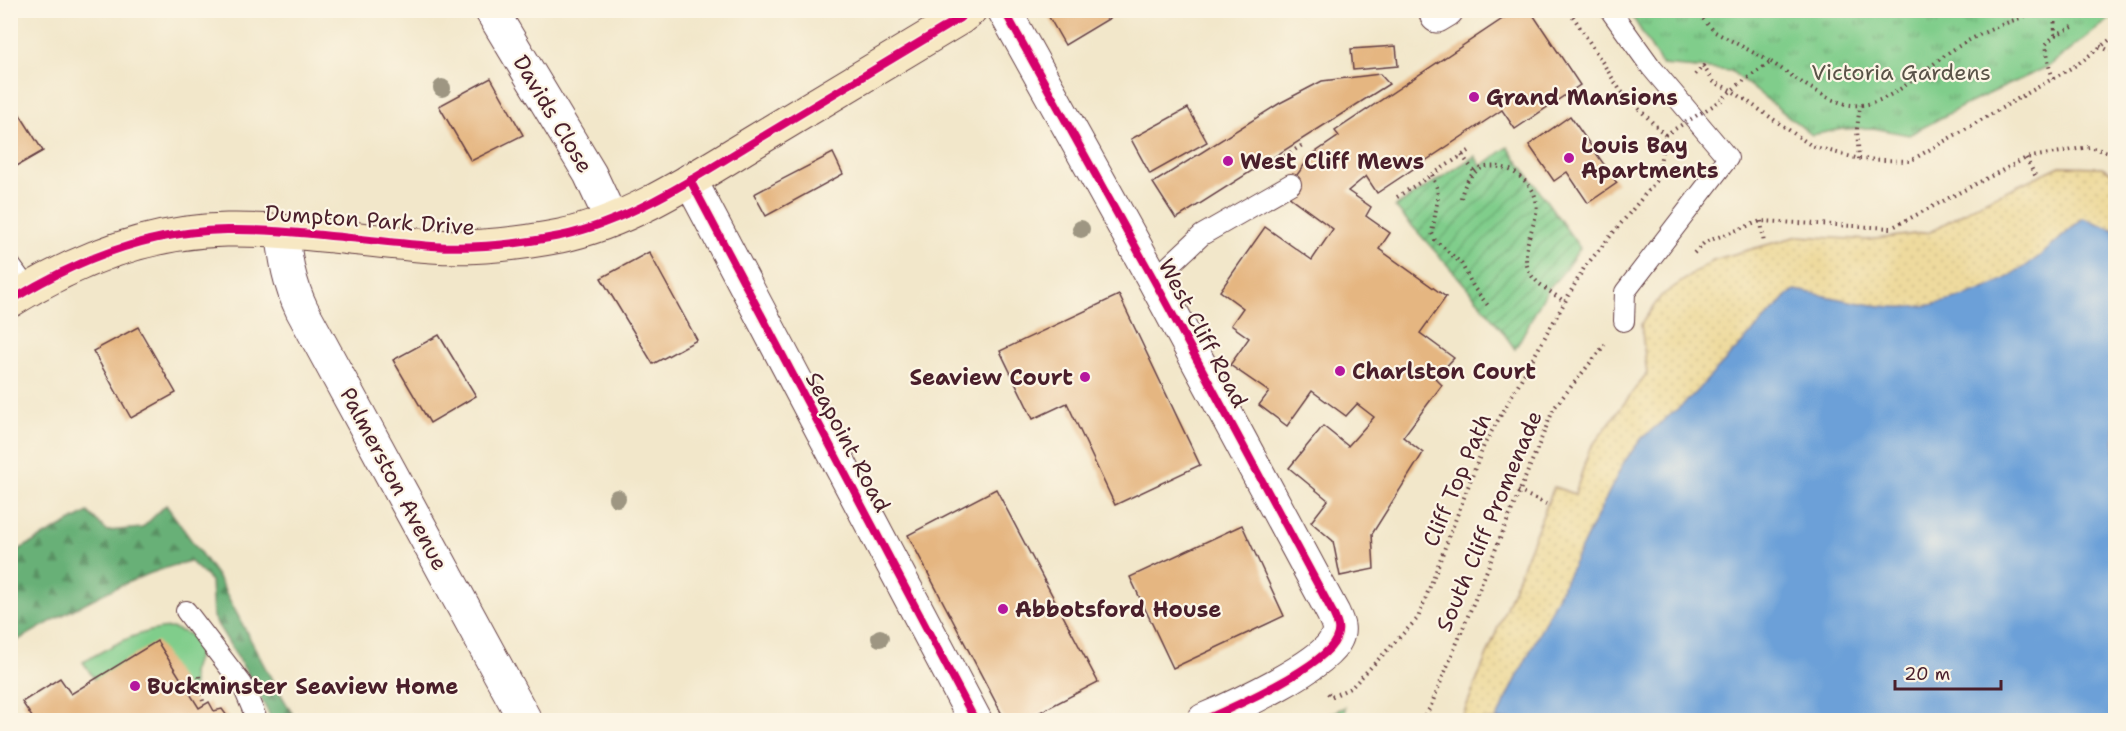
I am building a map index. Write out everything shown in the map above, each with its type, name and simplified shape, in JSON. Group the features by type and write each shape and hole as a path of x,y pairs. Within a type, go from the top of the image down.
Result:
{"street":[{"name":"Davids Close","path":"491,10 590,174 611,219"},
{"name":"Dumpton Park Drive","path":"16,285 105,252 147,240 225,230 282,231 434,246 478,246 562,236 611,219 690,180 970,10"},
{"name":"West Cliff Road","path":"1004,10 1154,280 1339,628 1336,640 1327,651 1306,668 1204,720"},
{"path":"1435,10 1437,16 1447,10"},
{"name":"Seapoint Road","path":"690,180 975,720"},
{"name":"Palmerston Avenue","path":"282,231 287,271 302,310 525,720"}],"lane":[{"path":"1610,10 1652,68 1728,158 1625,292 1624,321"},
{"path":"1154,280 1202,235 1291,184"},
{"path":"186,611 242,684 257,720"}],"path":[{"path":"1569,10 1620,90 1665,135 1722,100 1731,90 1770,62"},
{"path":"1695,10 1715,32 1770,62 1815,91 1850,105 1882,100 1976,36 2009,22 2049,10"},
{"path":"2054,10 2055,35"},
{"path":"2053,79 2046,44 2055,35 2075,26"},
{"path":"1693,77 1703,66 1714,82 1731,90 1812,146 1859,159 1910,161 2078,64 2115,35"},
{"path":"2100,46 2115,54"},
{"path":"1859,159 1857,129 1860,105"},
{"path":"1689,258 1705,242 1761,221 1891,228 2026,158 2088,147 2115,154"},
{"path":"1397,197 1469,151"},
{"path":"1462,155 1474,173"},
{"path":"2026,158 2036,177"},
{"path":"1461,198 1464,186 1481,168 1496,167 1511,170 1525,179 1537,203 1528,244 1526,259 1528,270 1535,280 1565,302"},
{"path":"1432,175 1438,197 1432,233 1435,240 1461,263 1474,288 1490,308"},
{"path":"1761,221 1764,244"},
{"path":"1518,491 1546,504"}],"green space":[{"name":"Victoria Gardens","path":"2115,10 2115,15 2049,66 1967,104 1909,135 1873,128 1842,129 1812,135 1731,71 1662,65 1629,11"},
{"path":"1508,147 1580,248 1548,289 1515,349 1472,294 1395,207 1475,156 1481,166"},
{"path":"166,505 217,576 296,720 272,720 252,681 213,617 211,581 190,561 120,586 11,644 11,554 88,512 107,531 142,528"},
{"path":"172,628 191,635 202,644 192,673 194,689 189,693 95,680 83,662 137,635"},
{"path":"1345,707 1344,720 1317,720"}],"sand":[{"path":"2060,166 2102,167 2115,175 2115,421 1684,720 1461,720 1554,487 1575,494 1589,450 1647,373 1641,324 1661,296 1713,260 1798,236 1868,240 1930,232 1982,202"}],"water":[{"path":"2083,218 2115,230 2115,720 1496,720 1624,462 1642,438 1686,402 1788,295 1795,290 1860,303 1903,307 1945,302 1966,296 2006,278 2046,251"}],"building":[{"path":"1045,10 1112,10 1115,15 1065,45"},
{"name":"Charlston Court","path":"1516,10 1530,10 1580,85 1515,129 1502,110 1377,193 1366,176 1348,191 1371,207 1366,216 1390,233 1379,249 1446,297 1420,333 1454,358 1435,378 1442,385 1403,437 1423,453 1372,534 1374,569 1340,576 1333,541 1311,522 1328,500 1289,468 1323,426 1348,446 1374,417 1357,404 1346,416 1312,391 1287,426 1259,405 1269,392 1230,365 1249,338 1231,325 1243,308 1220,291 1265,227 1312,260 1333,229 1284,193 1307,158 1339,136 1335,131"},
{"path":"1396,46 1398,66 1353,70 1351,49"},
{"name":"West Cliff Mews","path":"1380,74 1389,84 1176,219 1153,183 1280,103 1322,81"},
{"path":"491,78 523,135 471,161 439,106"},
{"path":"10,99 43,151 10,170"},
{"path":"1188,108 1207,142 1150,174 1131,139"},
{"name":"Louis Bay Apartments","path":"1570,116 1617,183 1588,203 1567,172 1554,181 1529,145"},
{"path":"833,153 843,174 766,216 754,194"},
{"path":"649,252 697,340 653,364 601,278"},
{"name":"Seaview Court","path":"1119,295 1200,465 1115,505 1067,403 1033,419 1000,351"},
{"path":"138,327 176,393 131,418 93,351"},
{"path":"439,335 476,396 430,423 393,360"},
{"name":"Abbotsford House","path":"996,489 1098,682 1025,720 1005,720 908,535"},
{"path":"1242,525 1284,616 1173,668 1130,577"},
{"name":"Buckminster Seaview Home","path":"157,641 199,708 209,702 214,711 222,709 230,720 34,720 22,702 60,678 71,694"}],"cycle path":[{"path":"10,301 61,272 114,250 141,242 198,232 279,231 464,247 528,241 586,229 637,209 687,183 970,10"},
{"path":"1004,10 1154,280 1337,623 1336,639 1328,650 1315,661 1276,685 1204,720"},
{"path":"690,180 975,720"}],"place":[{"name":"Grand Mansions","path":"1474,97"},
{"name":"Louis Bay Apartments","path":"1569,158"},
{"name":"West Cliff Mews","path":"1228,161"},
{"name":"Charlston Court","path":"1340,371"},
{"name":"Seaview Court","path":"1085,377"},
{"name":"Abbotsford House","path":"1003,609"},
{"name":"Buckminster Seaview Home","path":"135,686"}]}
